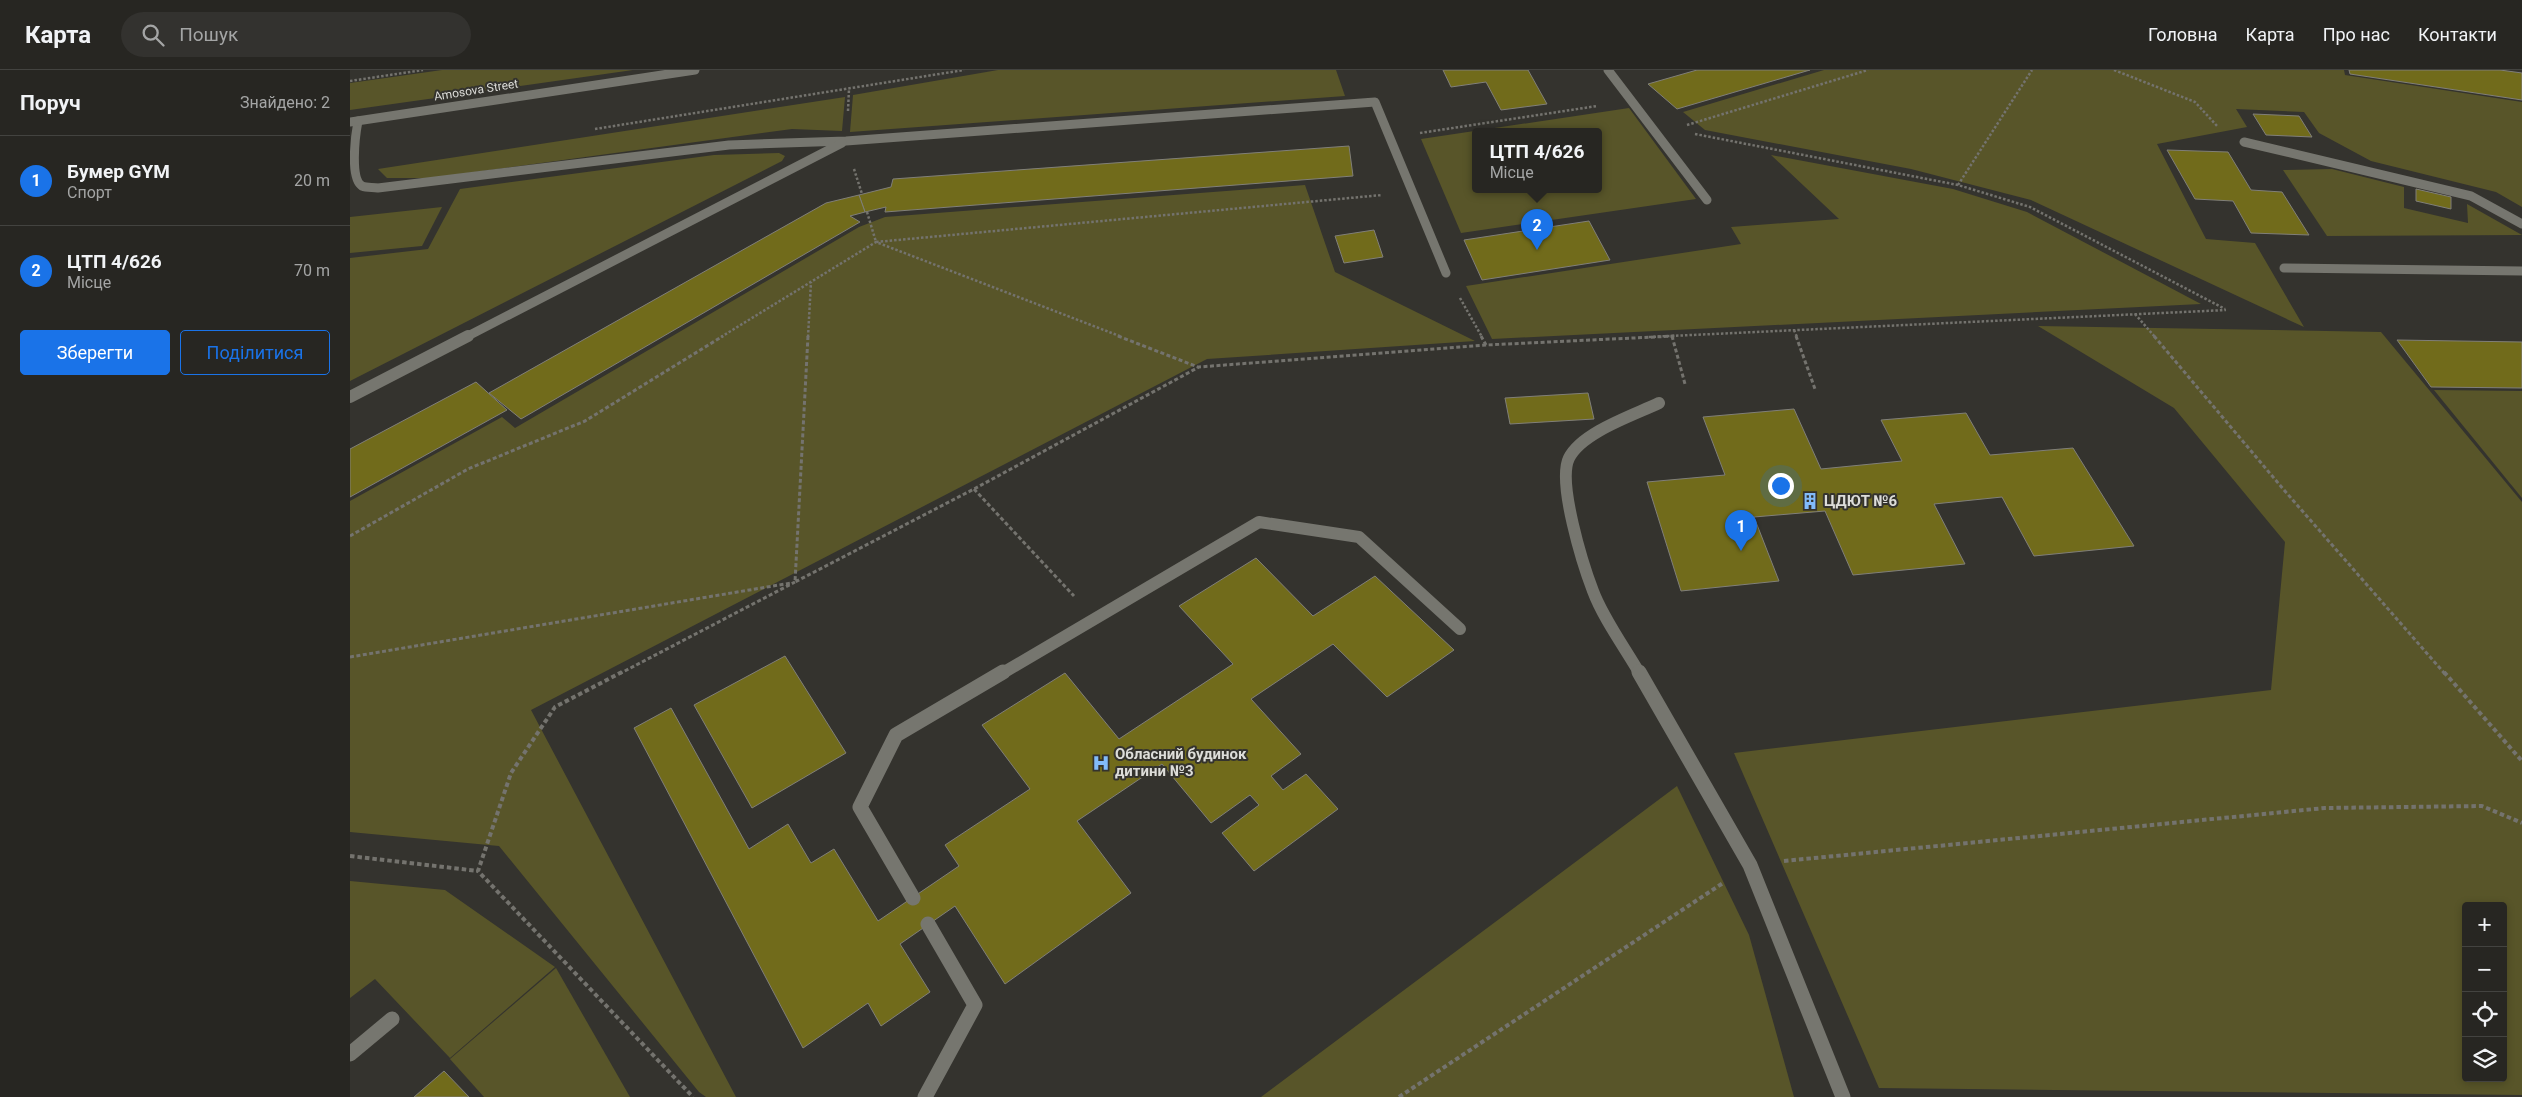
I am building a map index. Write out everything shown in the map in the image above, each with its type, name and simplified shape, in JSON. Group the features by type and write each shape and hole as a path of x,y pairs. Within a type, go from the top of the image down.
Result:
{"street":[{"name":"Amosova Street","path":"354,121 695,70"},
{"path":"1608,70 1707,200"},
{"path":"354,121 350,167 353,179 362,186 378,188 730,144 846,141 1375,102 1446,273"},
{"path":"350,397 846,141"},
{"path":"2244,142 2471,196 2522,224"},
{"path":"2284,268 2522,271"},
{"path":"1659,403 1595,435 1581,445 1569,459 1566,477 1568,496 1578,542 1593,592 1750,865 1843,1097"},
{"path":"913,898 860,807 896,735 1260,522 1359,537 1460,629"},
{"path":"926,1097 975,1005 928,924"},
{"path":"350,1054 392,1019"}],"path":[{"path":"350,81 423,70"},
{"path":"595,129 964,70"},
{"path":"1672,130 1868,70"},
{"path":"1958,185 2032,70"},
{"path":"2114,70 2196,102 2220,129"},
{"path":"1390,137 1632,101"},
{"path":"478,871 511,773 555,707 974,489 1199,367 1486,345 2226,310 2030,207 1958,185 1652,126"},
{"path":"350,536 468,469 585,421 876,242 1412,192"},
{"path":"867,212 876,242"},
{"path":"876,242 1199,367"},
{"path":"1446,273 1486,345"},
{"path":"795,582 810,282"},
{"path":"2135,314 2284,490 2522,761"},
{"path":"1794,330 1815,389"},
{"path":"1672,336 1687,391"},
{"path":"974,489 1070,592"},
{"path":"350,657 795,582"},
{"path":"1399,1097 1750,865 2325,808 2482,806 2522,823"},
{"path":"350,856 478,871 693,1097"}],"shaded area":[{"path":"442,70 633,70 350,110 350,83"},
{"path":"998,70 1336,70 1345,96 850,132 853,95"},
{"path":"1824,70 2344,70 2345,75 2522,102 2522,207 2496,192 2371,161 2319,133 2304,112 2236,109 2247,127 2157,144 2206,239 2255,243 2304,327 2031,200 1911,169 1705,130 1683,112"},
{"path":"845,97 842,131 792,129 431,178 387,178 378,169"},
{"path":"1629,108 1696,199 1461,233 1421,139 1472,131 1472,193 1602,193 1602,128 1495,128"},
{"path":"779,153 785,156 782,161 350,381 350,258 428,249 460,189 714,155"},
{"path":"1771,155 1953,189 2027,212 2201,304 1492,339 1466,286 1741,244 1731,227 1839,219"},
{"path":"2332,169 2404,187 2404,208 2468,223 2467,204 2522,235 2327,236 2283,170"},
{"path":"1305,185 1335,272 1475,341 1207,359 531,710 736,1097 706,1097 699,1092 499,846 350,832 350,501 502,417 515,428 859,227 885,217"},
{"path":"442,207 422,246 350,253 350,217"},
{"path":"2038,326 2381,332 2522,502 2522,1095 1879,1088 1734,753 2271,690 2285,542 2174,408"},
{"path":"2434,390 2522,391 2522,498"},
{"path":"1677,786 1749,935 1794,1097 1261,1097"},
{"path":"350,881 445,890 555,967 450,1058 375,979 350,998"},
{"path":"556,968 630,1097 484,1097 450,1059"}],"building":[{"path":"1443,70 1528,70 1547,104 1501,110 1486,82 1451,87"},
{"path":"1697,70 1810,70 1677,109 1648,84"},
{"path":"2349,70 2500,70 2522,73 2522,100 2350,74"},
{"path":"2253,114 2299,116 2312,137 2266,135"},
{"path":"1349,146 1353,176 885,212 886,207 865,212 859,195 891,187 893,179"},
{"path":"2167,150 2228,152 2251,190 2282,192 2309,235 2251,233 2233,201 2195,199"},
{"path":"2416,189 2451,197 2451,209 2416,201"},
{"path":"859,195 865,212 850,216 860,222 521,419 489,393 826,203"},
{"path":"1589,221 1610,260 1482,280 1464,240"},
{"path":"1374,230 1383,257 1344,263 1335,236"},
{"path":"2397,340 2522,342 2522,388 2431,387"},
{"path":"476,382 507,410 350,497 350,449"},
{"path":"1588,393 1594,419 1510,424 1505,398"},
{"name":"ЦДЮТ №6","path":"1794,409 1821,469 1902,461 1881,420 1966,413 1990,455 2073,448 2134,546 2034,556 2002,497 1934,504 1965,564 1853,575 1825,511 1754,517 1779,581 1681,591 1647,482 1725,475 1703,417"},
{"path":"1256,558 1313,616 1375,576 1454,650 1387,697 1333,644 1251,699 1301,754 1271,776 1283,790 1306,774 1338,809 1254,871 1222,833 1259,805 1250,795 1211,823 1162,764 1077,821 1131,893 1005,984 955,906 900,944 930,992 881,1026 868,1003 803,1048 634,728 671,708 749,849 788,824 811,863 834,849 878,921 959,866 945,845 1030,789 982,725 1065,673 1119,739 1233,664 1179,606"},
{"path":"785,656 846,753 752,808 694,705"},
{"path":"444,1071 469,1097 414,1097"}],"place":[{"name":"ЦТП 4/626","path":"1537,250"},
{"name":"ЦДЮТ №6","path":"1810,501"},
{"name":"Бумер GYM","path":"1741,551"},
{"name":"Обласний будинок дитини №3","path":"1101,763"}]}
